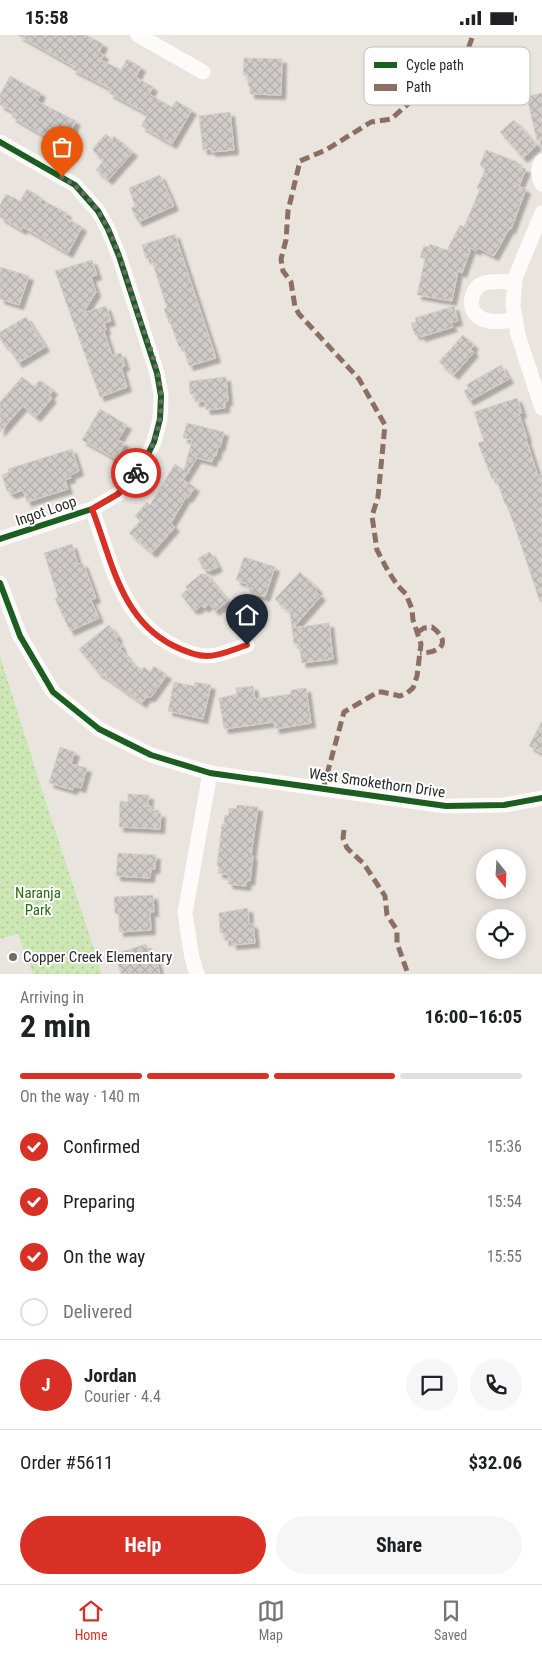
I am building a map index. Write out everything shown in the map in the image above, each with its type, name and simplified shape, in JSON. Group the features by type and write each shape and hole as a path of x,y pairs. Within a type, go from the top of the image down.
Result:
{"street":[{"path":"138,35 203,72"},
{"name":"Ingot Loop","path":"0,142 75,185 98,211 119,256 157,373 161,396 160,419 154,442 144,462 130,482 118,494 92,509 0,539"},
{"path":"542,161 538,169 538,176 542,184"},
{"path":"542,213 514,282 514,320 542,408"},
{"path":"514,282 482,284 476,288 471,300 475,313 479,317 498,321 514,320"},
{"path":"92,509 124,598 134,613 149,628 168,643 187,652 205,656 218,655 247,645"},
{"name":"West Smokethorn Drive","path":"0,583 20,636 53,692 99,729 151,755 210,773 446,806 504,805 542,798"},
{"path":"197,974 192,958 185,913 210,773"}],"green space":[{"name":"Naranja Park","path":"0,656 102,974 33,974 18,934 0,939"}],"building":[{"path":"18,35 86,35 103,44 99,52 104,55 101,60 121,70 127,59 141,67 136,77 153,87 149,94 172,107 176,101 192,110 172,144 141,126 148,114 109,93 111,89 72,69 73,66"},
{"path":"244,58 282,59 281,95 250,94 248,76 243,75"},
{"path":"10,76 41,93 37,101 76,121 69,134 75,137 69,147 64,147 12,117 14,112 0,105 0,95"},
{"path":"542,93 542,140 537,141 529,105 530,96"},
{"path":"230,112 234,150 211,152 211,149 203,150 199,116"},
{"path":"514,120 537,145 523,158 500,132"},
{"path":"106,134 112,139 114,136 133,152 108,180 96,170 104,160 94,152 93,148"},
{"path":"486,150 518,162 515,165 526,169 519,186 526,189 511,229 509,229 494,256 478,248 476,251 471,248 462,273 458,271 452,301 417,295 425,259 420,257 424,246 429,247 430,244 447,250 460,225 464,227 480,189 477,188 485,170 480,165"},
{"path":"160,175 174,206 138,222 131,208 135,206 129,188"},
{"path":"27,189 42,199 40,203 43,205 46,202 67,213 65,217 82,227 68,253 23,227 22,230 0,217 0,205 6,194 20,201"},
{"path":"175,234 216,358 189,366 183,346 179,347 164,309 167,308 151,258 146,259 142,245"},
{"path":"92,260 97,275 91,277 96,292 83,313 106,306 111,321 104,323 106,330 104,331 112,355 121,353 125,366 121,367 127,387 100,397 55,271"},
{"path":"0,267 29,276 19,305 0,299"},
{"path":"454,306 458,321 450,323 453,327 421,337 420,334 415,335 411,323 416,322 415,318"},
{"path":"26,317 45,347 18,363 7,345 5,346 0,339 0,332"},
{"path":"463,335 474,345 471,349 474,352 454,375 439,362"},
{"path":"501,365 509,379 469,401 464,391 469,388 466,385"},
{"path":"22,377 34,387 40,380 53,390 49,396 52,398 36,417 23,406 0,432 0,402"},
{"path":"226,377 228,401 225,401 225,408 206,410 205,401 195,402 195,394 190,394 189,381"},
{"path":"517,398 522,413 519,414 538,476 542,474 542,602 540,602 514,524 496,478 492,479 478,443 484,441 474,412"},
{"path":"100,409 127,425 118,440 125,443 116,459 82,440"},
{"path":"187,423 224,432 220,447 218,447 212,462 197,458 183,480 195,487 188,498 186,497 171,523 175,527 152,553 129,533 140,521 135,516 147,502 150,505 175,464 184,470 192,440 183,438"},
{"path":"72,449 79,471 70,475 71,478 65,480 68,489 27,502 23,490 12,494 7,491 2,475 9,472 8,469"},
{"path":"72,544 78,564 83,563 96,598 91,600 99,618 70,631 55,599 58,597 44,553"},
{"path":"210,552 218,567 209,571 203,569 198,558"},
{"path":"244,557 275,567 265,597 252,593 253,589 246,587 247,584 236,580"},
{"path":"300,572 318,589 316,591 321,596 293,628 329,623 333,659 302,663 299,644 294,644 290,613 275,599"},
{"path":"201,574 206,574 228,601 215,611 209,604 204,608 202,605 193,610 181,595 188,589 185,587"},
{"path":"109,625 118,637 116,639 122,647 120,648 131,662 142,670 144,667 150,672 154,666 167,675 151,697 146,697 142,703 100,675 79,649"},
{"path":"174,682 194,686 195,682 211,685 203,719 168,711"},
{"path":"253,686 255,699 291,694 291,690 306,688 311,723 275,729 274,722 224,729 219,698 237,694 236,688"},
{"path":"542,721 542,753 529,746"},
{"path":"60,747 75,752 71,764 87,768 81,788 74,786 73,790 49,783"},
{"path":"128,794 149,795 148,806 154,807 154,813 161,813 160,829 119,827 120,801 128,802"},
{"path":"237,805 258,807 251,856 253,856 250,881 247,880 246,886 228,884 229,875 218,873 219,866 217,866 222,824 224,824 225,815 228,816 229,808 236,809"},
{"path":"118,853 156,855 155,869 151,869 150,878 116,876"},
{"path":"153,895 154,912 150,912 151,930 119,932 119,914 115,914 114,897"},
{"path":"248,908 249,924 253,924 255,943 232,945 232,940 225,941 224,933 220,933 219,913"},
{"path":"146,944 151,961 156,959 160,974 121,974 115,954"}],"marked path":[{"path":"469,47 473,35"},
{"path":"323,789 344,712 378,692 400,696 413,688 417,676 421,644 406,594 388,571 377,550 372,516 378,497 385,425 359,379 299,314 295,307 291,282 283,271 281,259 286,240 288,211 300,161 326,150 371,122 391,119 407,105"},
{"path":"418,632 424,628 432,627 442,637 443,642 434,651 420,653"},
{"path":"344,830 343,838 347,848 364,864 385,896 387,915 397,930 397,943 408,974"}],"cycle path":[{"path":"0,142 75,185 98,211 119,256 157,373 161,396 160,419 154,442 144,462 130,482 118,494 92,509 0,539"},
{"path":"0,583 20,636 53,692 99,729 151,755 210,773 446,806 504,805 542,798"}],"way so far":[{"path":"62,177 75,185 88,198 108,229 119,256 157,373 161,396 160,419 154,442 136,473"}],"place":[{"name":"Copper Creek Elementary","path":"13,957"}],"route":[{"path":"136,473 118,494 92,509 124,598 134,613 149,628 168,643 187,652 205,656 218,655 247,645"}]}
